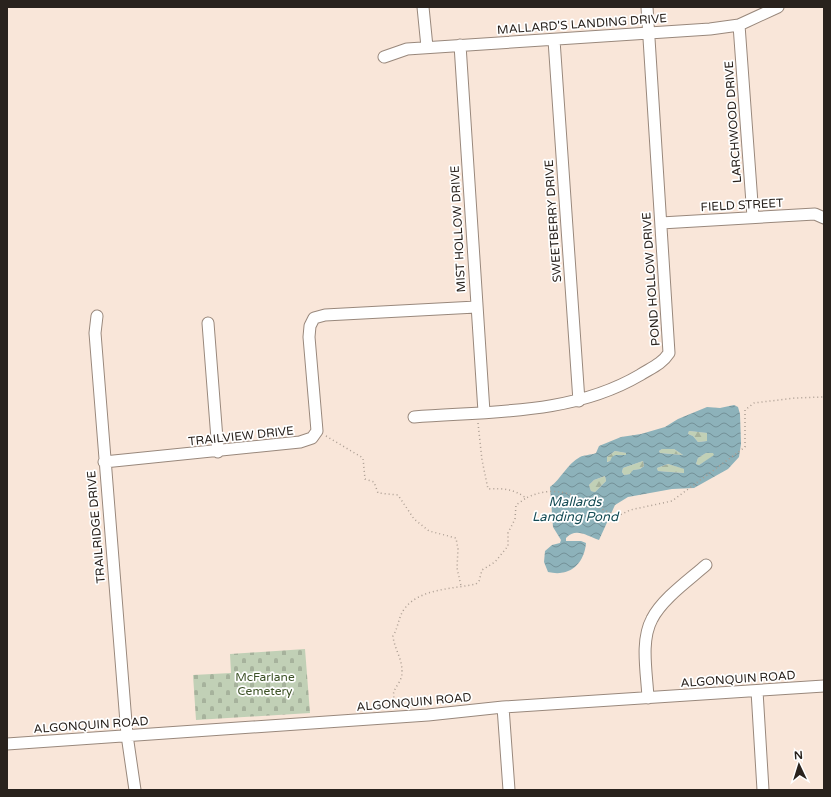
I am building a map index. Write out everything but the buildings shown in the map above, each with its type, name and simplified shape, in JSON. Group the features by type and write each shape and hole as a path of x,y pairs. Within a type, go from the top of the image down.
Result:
{"street":[{"path":"424,7 427,47"},
{"name":"POND HOLLOW DRIVE","path":"414,417 551,407 579,401 621,386 664,361 669,353 647,7"},
{"name":"MALLARD'S LANDING DRIVE","path":"384,57 406,49 427,47 710,29 739,25 778,7"},
{"name":"LARCHWOOD DRIVE","path":"739,25 753,217"},
{"name":"SWEETBERRY DRIVE","path":"554,40 579,401"},
{"name":"MIST HOLLOW DRIVE","path":"460,45 481,412"},
{"name":"FIELD STREET","path":"660,223 814,214 824,218"},
{"path":"317,431 309,337 310,326 314,318 326,315 476,307"},
{"name":"TRAILRIDGE DRIVE","path":"97,316 94,333 104,462 127,735 135,790"},
{"path":"208,323 218,452"},
{"name":"TRAILVIEW DRIVE","path":"104,462 218,452 300,442 312,438 317,431"},
{"path":"648,698 646,649 647,635 652,620 660,607 706,565"},
{"name":"ALGONQUIN ROAD","path":"7,744 411,716 503,707 757,692 824,686"},
{"path":"757,692 763,790"},
{"path":"503,707 509,790"}],"path":[{"path":"411,716 395,701 393,694 402,672 398,649 394,644 392,636 398,628 400,617 406,607 420,597 479,582 482,570 495,562 508,546 508,533 515,519 516,505 526,498 545,490 564,492 618,516 630,510 672,500 741,450 746,444 744,420 745,410 754,403 824,397"},
{"path":"481,412 482,460 488,489 508,489 518,492 526,498"},
{"path":"317,431 362,458 365,479 374,482 378,492 398,495 414,519 429,531 456,538 458,549 457,568 461,586"}],"green space":[{"path":"689,431 708,433 707,441 698,442 693,436 688,434"},
{"path":"662,449 674,449 683,455 660,453 659,451"},
{"path":"615,451 626,453 626,455 615,455 610,461 606,462 607,457"},
{"path":"706,453 714,453 715,455 699,465 696,464 698,458"},
{"path":"643,461 644,466 640,469 633,470 631,474 624,475 622,472 623,468"},
{"path":"668,464 685,469 684,473 658,471 657,468"},
{"path":"605,476 606,481 595,492 591,491 589,485 594,480"},
{"name":"McFarlane Cemetery","path":"305,649 310,713 196,720 193,675 231,673 230,654"}],"water":[{"name":"Mallards Landing Pond","path":"734,405 738,407 740,414 741,444 739,457 728,469 694,488 672,489 628,497 615,505 599,540 582,533 574,533 566,538 566,541 581,541 586,543 582,558 574,568 563,573 548,572 544,562 545,551 552,545 560,543 561,540 553,527 550,487 575,460 583,456 596,453 599,446 621,437 641,434 665,427 678,419 707,407 720,408","holes":["689,431 707,433 707,441 698,442 693,436 688,434","662,449 674,449 683,455 660,453 659,451","615,451 626,453 626,455 615,455 610,461 607,462 607,457","706,453 713,453 714,455 699,465 696,464 698,458","643,461 644,466 640,469 633,470 630,474 624,475 622,472 623,468","668,464 684,469 684,473 658,471 657,468","605,476 606,481 595,492 591,491 589,485 594,480"]}]}
